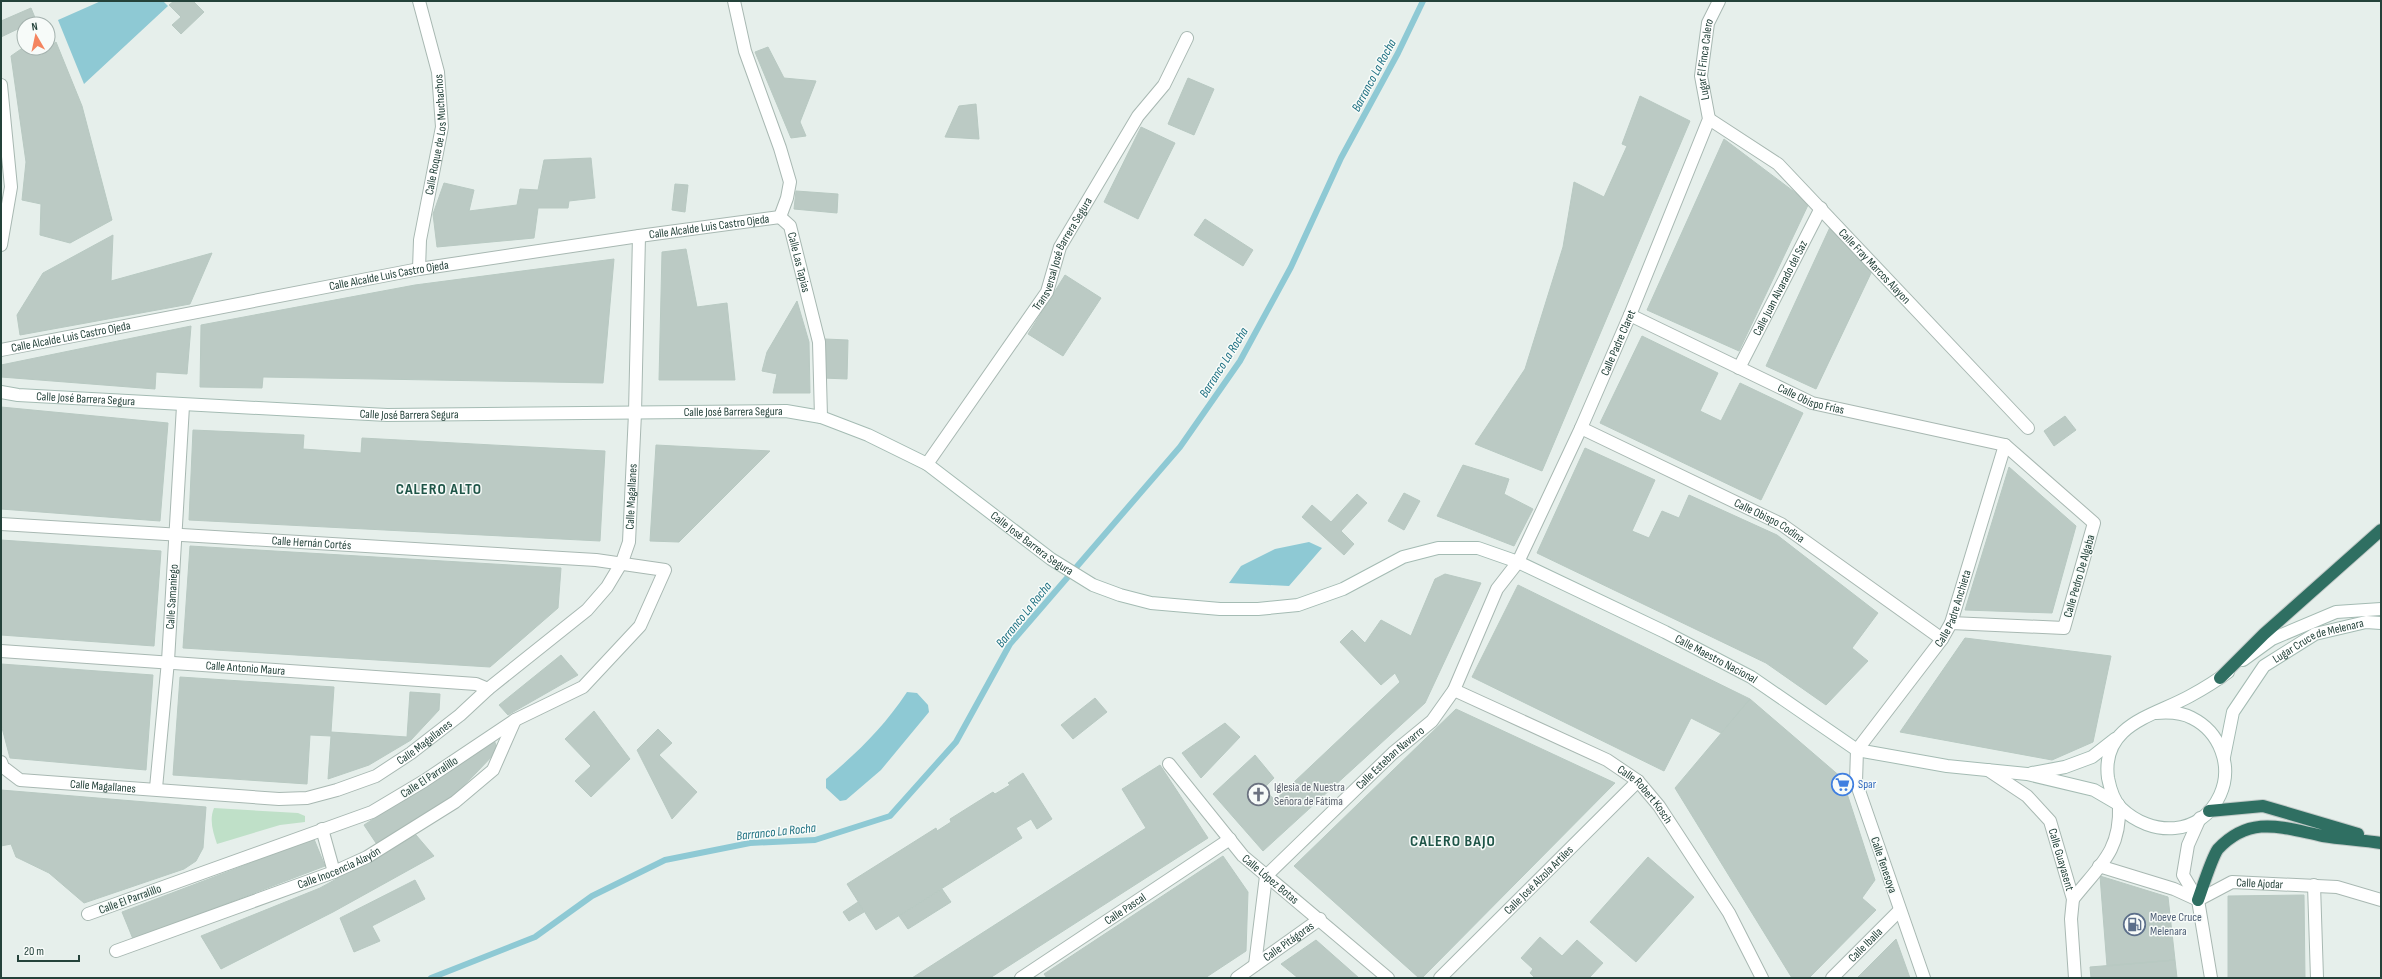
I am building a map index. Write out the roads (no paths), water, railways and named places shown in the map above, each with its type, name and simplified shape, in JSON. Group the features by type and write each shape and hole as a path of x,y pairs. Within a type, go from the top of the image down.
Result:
{"highway":[{"path":"2220,678 2264,634 2381,530"},
{"path":"2205,815 2263,806 2381,842"},
{"path":"2198,900 2217,850 2240,832 2263,825 2289,827 2323,836 2381,842"}],"street":[{"name":"Calle Roque de Los Muchachos","path":"418,270 420,240 442,127 438,72 419,1"},
{"name":"Calle Las Tapias","path":"734,1 745,51 780,148 790,182 787,198 780,217 790,226 819,342 821,417"},
{"name":"Lugar El Finca Calero","path":"1709,119 1702,76 1708,23 1719,1"},
{"name":"Transversal José Barrera Segura","path":"927,464 1047,292 1060,247 1138,116 1164,85 1186,38"},
{"path":"1,85 11,187 1,245"},
{"name":"Calle Fray Marcos Alayon","path":"1709,119 1778,164 2028,428"},
{"name":"Calle Padre Claret","path":"1518,562 1581,428 1630,315 1709,119"},
{"name":"Calle Juan Alvarado del Saz","path":"1739,368 1821,208"},
{"name":"Calle Alcalde Luis Castro Ojeda","path":"1,350 418,270 639,236 780,217"},
{"name":"Calle Magallanes","path":"1,762 3,767 20,780 156,788 279,799 307,798 337,790 376,776 411,753 460,715 488,689 587,610 607,587 622,562 629,542 635,413 639,236"},
{"name":"Calle Obispo Frías","path":"1630,315 1812,403 2005,445"},
{"name":"Calle José Barrera Segura","path":"1,392 18,395 183,406 387,415 786,411 821,417 868,435 927,464 1051,558 1093,585 1120,595 1151,603 1220,609 1258,609 1298,605 1343,589 1402,557"},
{"name":"Calle Samaniego","path":"156,788 168,661 183,406"},
{"name":"Calle Obispo Codina","path":"1581,428 1781,524 1942,639"},
{"name":"Calle Pedro De Algaba","path":"1951,623 2064,628 2094,523 2005,445"},
{"name":"Calle Padre Anchieta","path":"1857,750 1942,639 1951,623 2005,445"},
{"name":"Calle Hernán Cortés","path":"1,524 176,536 622,562"},
{"name":"Calle Maestro Nacional","path":"1402,557 1438,548 1478,548 1518,562 1665,632 1751,677 1857,750 1947,766 2027,774 2094,790 2119,805"},
{"name":"Calle El Parralillo","path":"88,914 372,812 424,781 515,720 583,687 640,626 665,570 622,562"},
{"name":"Calle Esteban Navarro","path":"1266,876 1393,753 1432,722 1454,690 1497,589 1518,562"},
{"name":"Lugar Cruce de Melenara","path":"2156,713 2190,696 2220,678 2272,638 2336,612 2381,609"},
{"name":"Lugar Cruce de Melenara","path":"2224,758 2233,712 2264,666 2314,634 2366,622 2381,623"},
{"name":"Calle Antonio Maura","path":"1,651 168,661 476,684 488,689"},
{"name":"Calle Robert Kosch","path":"1454,690 1607,760 1638,781 1659,806 1729,913 1762,978"},
{"path":"2205,815 2184,826 2166,829 2154,828 2132,818 2119,805 2110,788 2107,770 2110,752 2119,736 2129,725 2142,717 2156,713 2174,712 2191,717 2206,728 2218,742 2224,758 2225,777 2220,795 2205,815 2188,845 2183,875 2198,900 2211,978"},
{"name":"Calle Inocencia Alayón","path":"116,951 334,872 366,857 455,802 493,770 515,720"},
{"name":"Calle Maestro Nacional","path":"2027,774 2065,766 2092,757 2119,736"},
{"name":"Calle Tenesoya","path":"1857,750 1856,782 1899,911 1924,978"},
{"name":"Calle López Botas","path":"1170,764 1243,856 1320,919 1388,978"},
{"name":"Calle Guayasent","path":"1988,770 2026,796 2050,821 2073,900 2071,919 2075,978"},
{"name":"Calle José Alzola Artiles","path":"1440,978 1638,781"},
{"path":"2073,900 2112,849 2120,827 2119,805"},
{"path":"322,829 334,872"},
{"name":"Calle Pascal","path":"1027,976 1230,839"},
{"path":"2099,866 2174,889 2198,900"},
{"path":"1255,965 1266,876"},
{"name":"Calle Ajodar","path":"2198,900 2232,882 2337,887 2381,900"},
{"path":"2314,885 2317,978"},
{"name":"Calle Iballa","path":"1832,978 1899,911"},
{"name":"Calle Pitágoras","path":"1237,978 1320,919"}],"water":[{"path":"101,1 163,1 168,6 84,84 58,20"},
{"path":"1309,542 1322,548 1289,586 1229,583 1241,566 1275,549"},
{"path":"907,692 917,693 928,705 929,712 881,770 846,800 840,801 826,788 826,779 849,759 880,728"}],"waterway":[{"name":"Barranco La Rocha","path":"431,978 535,937 592,896 665,860 750,843 815,840 890,816 956,742 1010,644 1180,447 1240,361 1291,267 1341,158 1398,53 1423,1"}],"place":[{"name":"Spar","path":"1843,784"},
{"name":"Iglesia de Nuestra Señora de Fátima","path":"1258,794"},
{"name":"Moeve Cruce Melenara","path":"2135,924"}],"district":[{"name":"CALERO ALTO","path":"439,488"},
{"name":"CALERO BAJO","path":"1453,840"}]}
